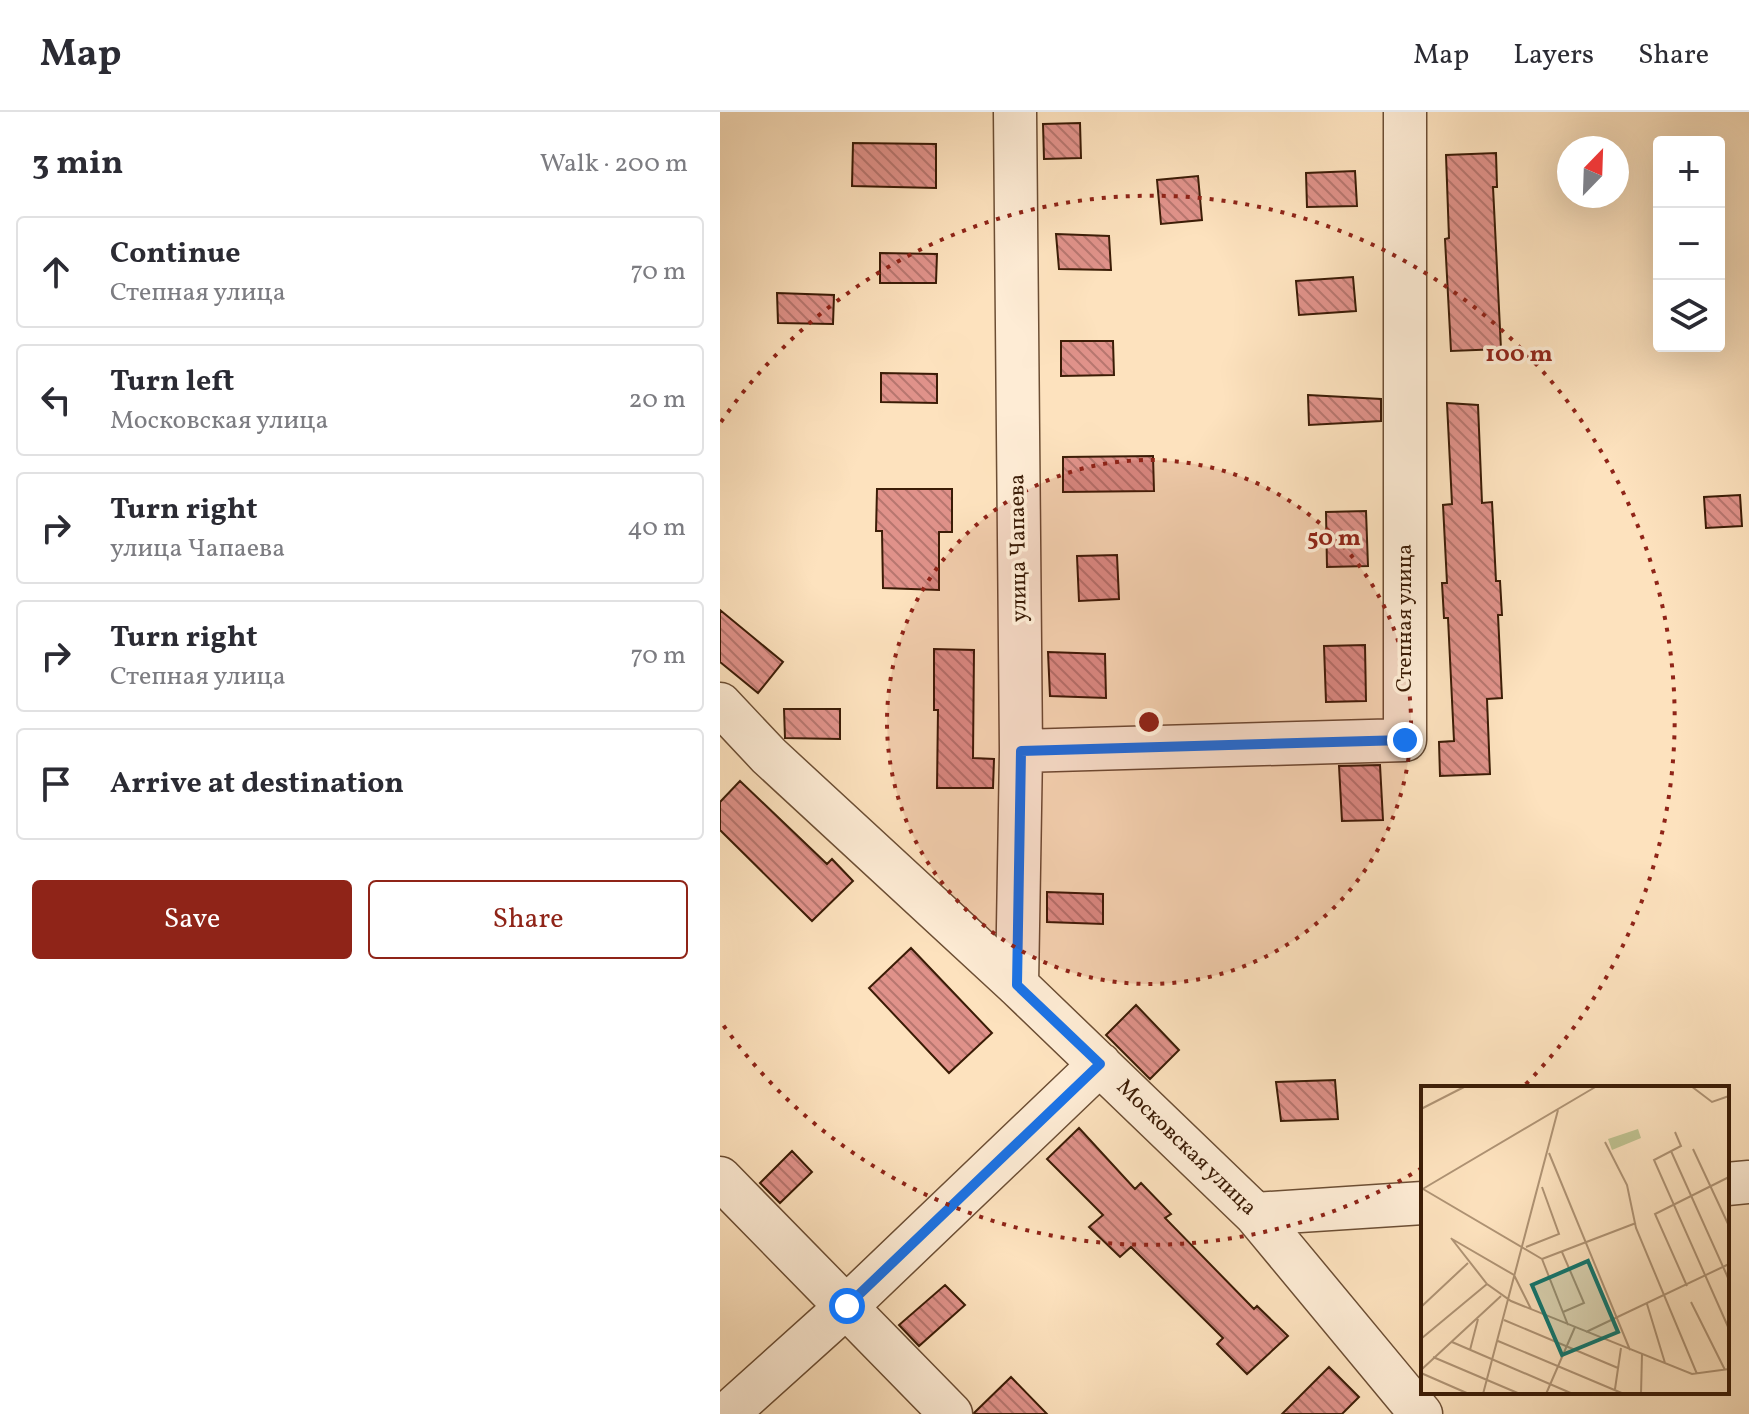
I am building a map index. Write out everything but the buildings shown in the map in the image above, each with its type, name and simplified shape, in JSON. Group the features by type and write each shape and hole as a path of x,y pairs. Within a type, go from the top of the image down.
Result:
{"street":[{"name":"улица Чапаева","path":"1015,112 1021,751 1017,985"},
{"name":"Степная улица","path":"1021,751 1405,740 1405,112"},
{"name":"Московская улица","path":"720,704 769,756 1017,985 1255,1214 1421,1414"},
{"path":"727,1414 847,1306 1100,1064"},
{"path":"720,1178 951,1414"},
{"path":"1729,1184 1749,1182"},
{"path":"1255,1214 1421,1203"}],"route":[{"path":"847,1306 1100,1064 1017,985 1021,751 1405,740"}]}
